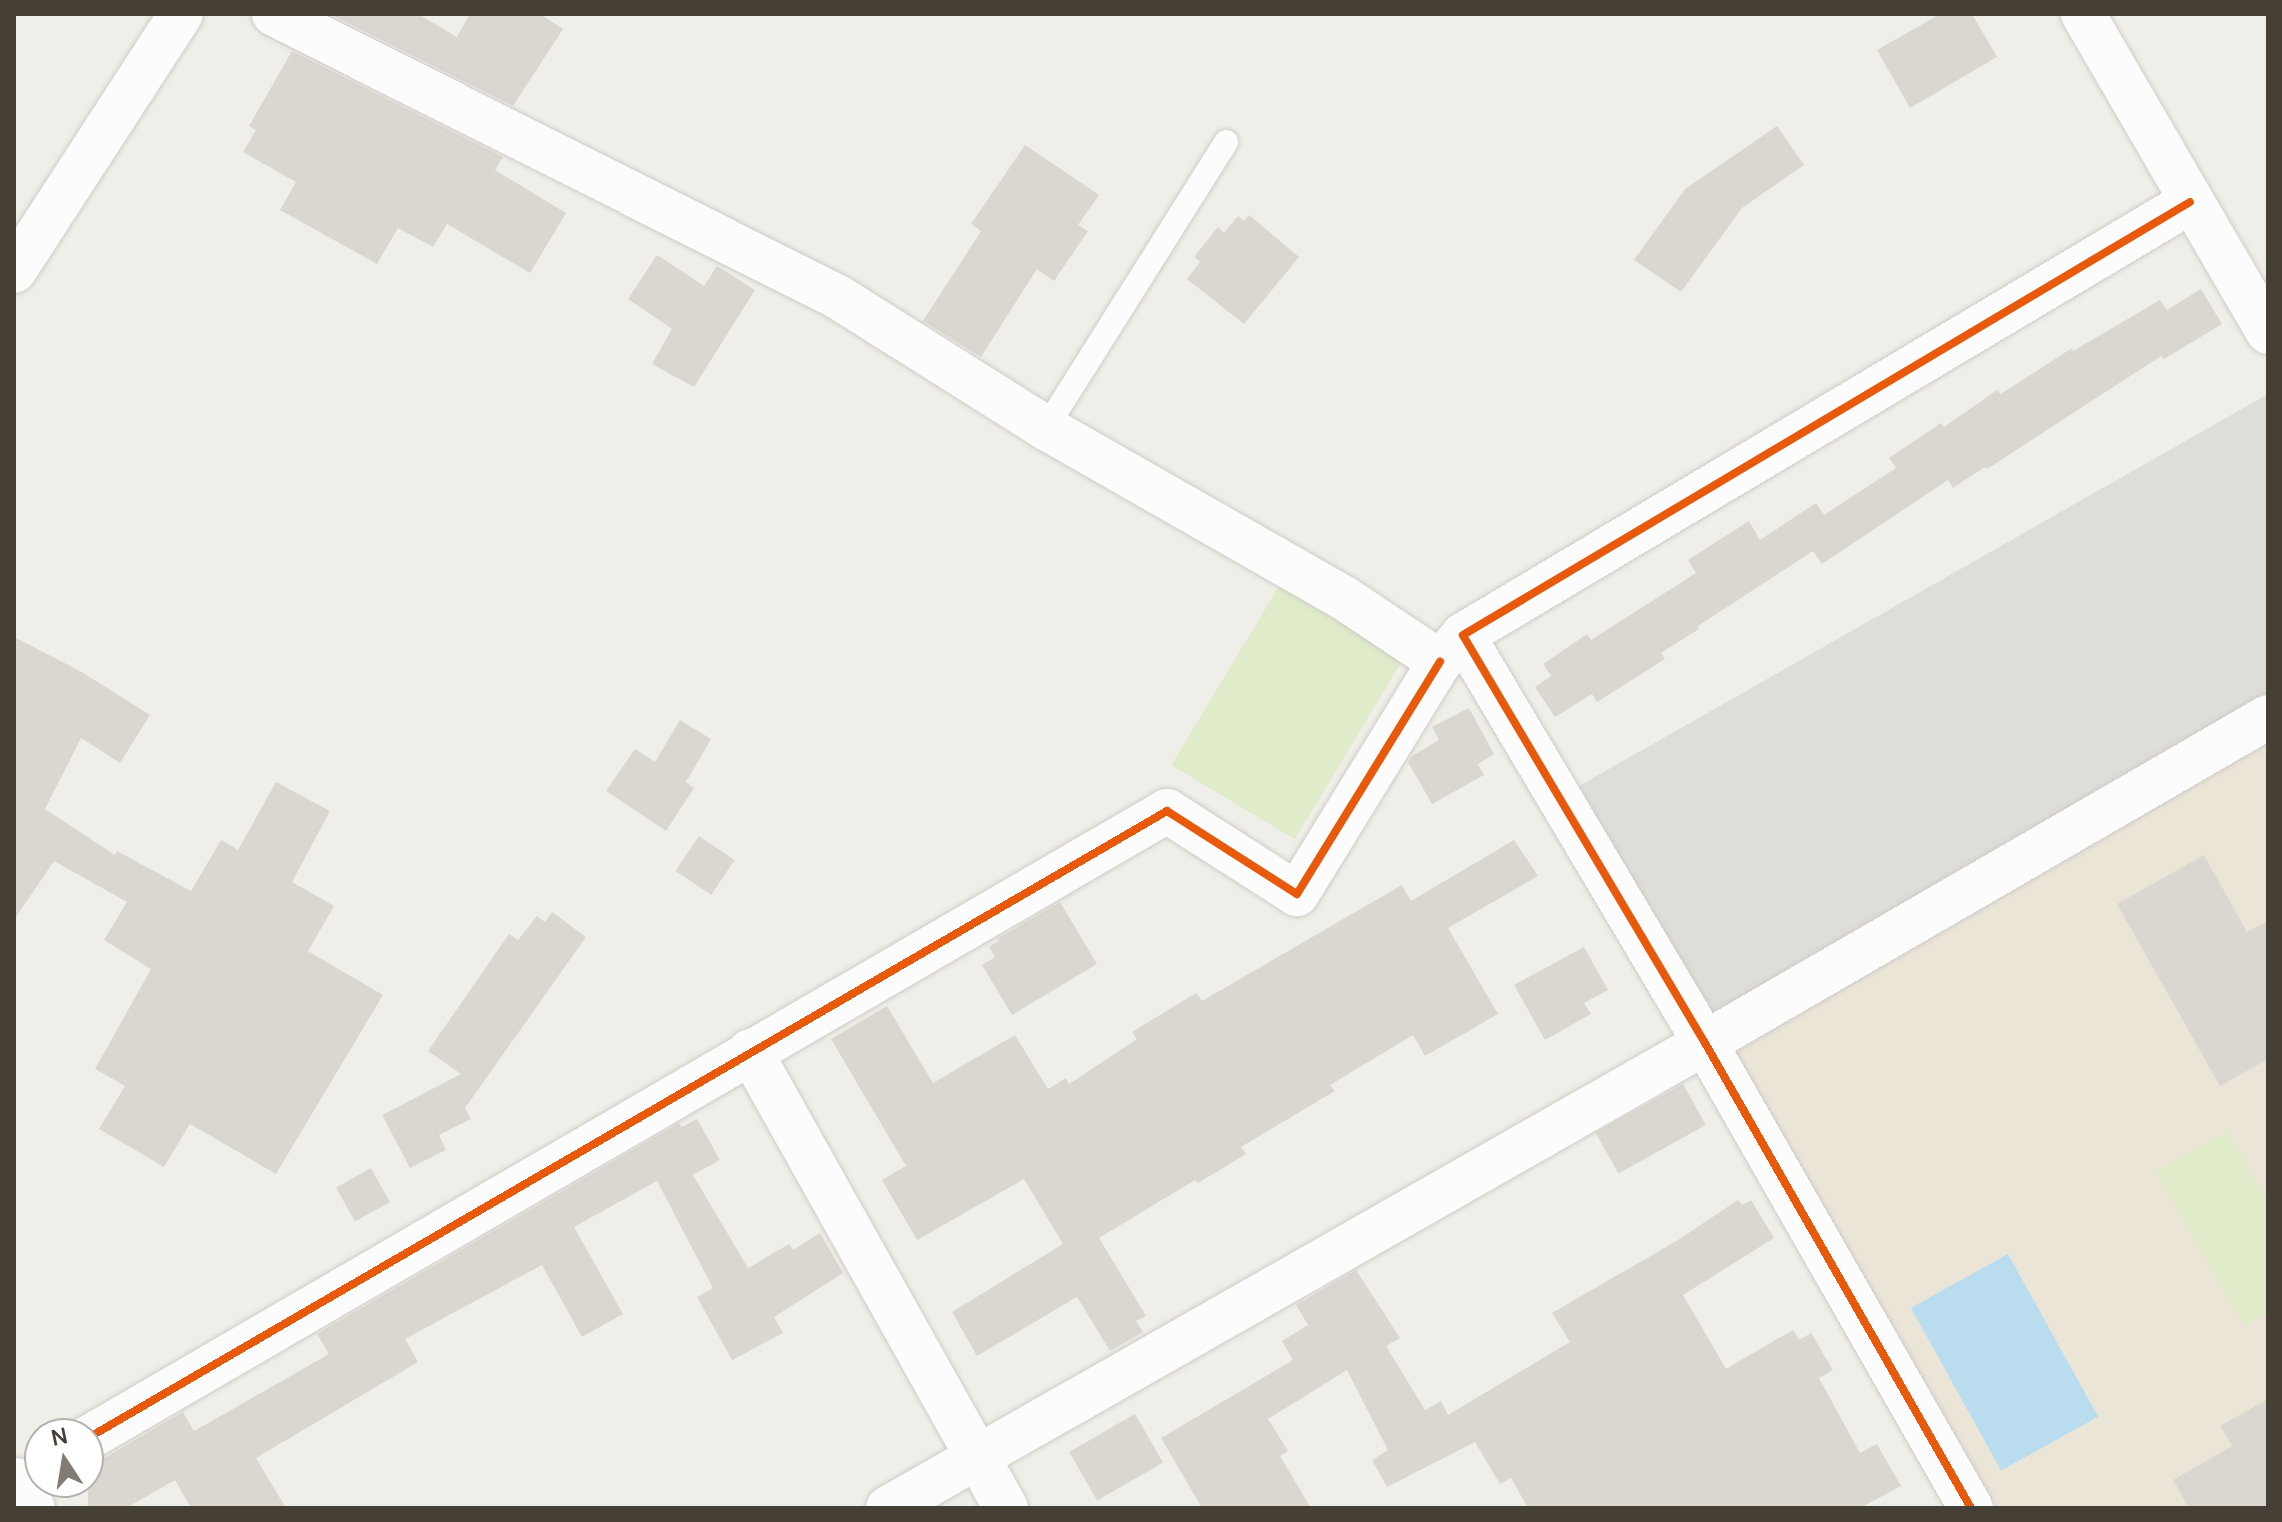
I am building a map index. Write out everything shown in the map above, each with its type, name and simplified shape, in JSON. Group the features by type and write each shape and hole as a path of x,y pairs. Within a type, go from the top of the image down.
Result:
{"street":[{"path":"14,271 181,14"},
{"path":"274,14 838,297 1046,428 1344,598 1451,649 1705,1043 1971,1508"},
{"path":"2083,14 2268,332"},
{"path":"104,1429 1167,811 1297,894 1451,649 2190,202"},
{"path":"888,1508 1705,1043 2268,717"},
{"path":"750,1051 1006,1508"}],"lane":[{"path":"1046,428 1226,142"}],"shaded area":[{"path":"2268,394 2268,700 1711,1015 1579,786"},
{"path":"2268,743 2268,1508 1996,1508 1724,1052"}],"green space":[{"path":"1279,586 1402,660 1295,839 1171,765"},
{"path":"2227,1131 2268,1204 2268,1312 2244,1326 2156,1172"}],"water":[{"path":"2008,1254 2098,1417 2001,1470 1911,1308"}],"building":[{"path":"330,14 418,14 457,37 470,14 540,14 563,29 513,106"},
{"path":"1940,14 1972,14 1997,57 1910,108 1877,50"},
{"path":"292,51 503,157 495,170 566,213 530,273 447,224 433,247 398,228 377,264 280,210 296,182 243,152 256,130 249,126"},
{"path":"1777,126 1804,165 1742,208 1681,292 1634,260 1685,189"},
{"path":"1025,145 1099,195 1078,225 1088,231 1054,281 1037,269 981,357 923,321 981,231 971,224"},
{"path":"1249,215 1299,257 1244,324 1187,279 1200,262 1194,257 1218,227 1224,233 1238,216 1244,221"},
{"path":"657,255 704,286 717,266 755,290 694,387 652,364 672,329 628,299"},
{"path":"2201,289 2222,324 2164,359 2161,356 1987,469 1985,467 1953,488 1948,480 1822,564 1813,551 1698,626 1699,629 1661,653 1665,659 1597,702 1592,694 1555,717 1535,687 1551,676 1543,664 1587,634 1591,640 1696,573 1688,560 1749,521 1760,540 1816,503 1824,515 1896,468 1889,458 1941,423 1944,427 1997,390 2001,394 2072,348 2073,351 2160,300 2167,310"},
{"path":"14,637 80,671 150,715 120,763 81,738 45,809 115,855 117,851 191,891 221,840 238,850 276,782 330,811 292,882 334,906 308,951 383,995 276,1174 190,1124 164,1167 99,1129 125,1086 95,1069 151,969 104,940 127,902 54,861 14,920"},
{"path":"1469,708 1494,754 1478,764 1484,775 1432,804 1408,762 1412,756 1439,740 1432,727"},
{"path":"680,720 711,739 686,782 694,788 666,831 606,791 635,749 655,762"},
{"path":"699,836 735,860 711,895 676,871"},
{"path":"1514,840 1538,876 1448,928 1498,1014 1425,1056 1413,1035 1330,1085 1335,1091 1241,1147 1246,1154 1198,1183 1195,1180 1099,1238 1146,1316 1136,1321 1143,1332 1110,1351 1077,1297 977,1356 952,1312 1063,1244 1024,1179 917,1240 882,1180 906,1166 831,1039 887,1006 933,1083 1015,1035 1048,1089 1066,1078 1069,1084 1137,1039 1132,1032 1196,993 1202,1001 1402,885 1411,901"},
{"path":"2204,855 2247,932 2268,921 2268,1059 2220,1086 2117,904"},
{"path":"1060,902 1097,964 1012,1015 982,965 995,957 989,947 999,941 997,939"},
{"path":"552,912 586,937 465,1108 471,1119 439,1135 446,1150 410,1168 382,1115 461,1074 428,1051 509,934 518,940 537,916 545,922"},
{"path":"1584,947 1608,990 1584,1003 1591,1014 1545,1040 1514,985"},
{"path":"1683,1084 1706,1125 1618,1174 1596,1132"},
{"path":"697,1119 720,1160 693,1175 748,1268 789,1244 793,1250 820,1233 843,1273 774,1317 783,1333 732,1360 697,1297 713,1288 657,1181 574,1227 623,1314 582,1337 542,1265 405,1339 418,1362 256,1458 286,1508 191,1508 175,1480 126,1508 88,1508 88,1498 104,1498 104,1458 183,1412 194,1431 329,1354 317,1334 679,1123 682,1127"},
{"path":"371,1168 390,1202 355,1222 336,1187"},
{"path":"1738,1200 1742,1205 1751,1200 1774,1238 1683,1295 1726,1369 1793,1330 1799,1340 1811,1333 1833,1370 1819,1378 1860,1453 1877,1444 1901,1486 1860,1508 1528,1508 1511,1478 1500,1484 1475,1442 1387,1487 1372,1460 1388,1450 1347,1370 1268,1419 1288,1451 1280,1456 1311,1508 1202,1508 1161,1438 1293,1360 1282,1341 1308,1325 1296,1305 1356,1270 1400,1338 1386,1346 1425,1410 1441,1401 1448,1415 1570,1342 1552,1313 1678,1240"},
{"path":"2268,1399 2268,1508 2189,1508 2173,1480 2232,1446 2220,1426"},
{"path":"1135,1414 1163,1462 1097,1500 1069,1452"}],"cycle path":[{"path":"1971,1508 1705,1043 1463,635 2190,202"},
{"path":"104,1429 1167,811 1297,894 1440,662"}]}
